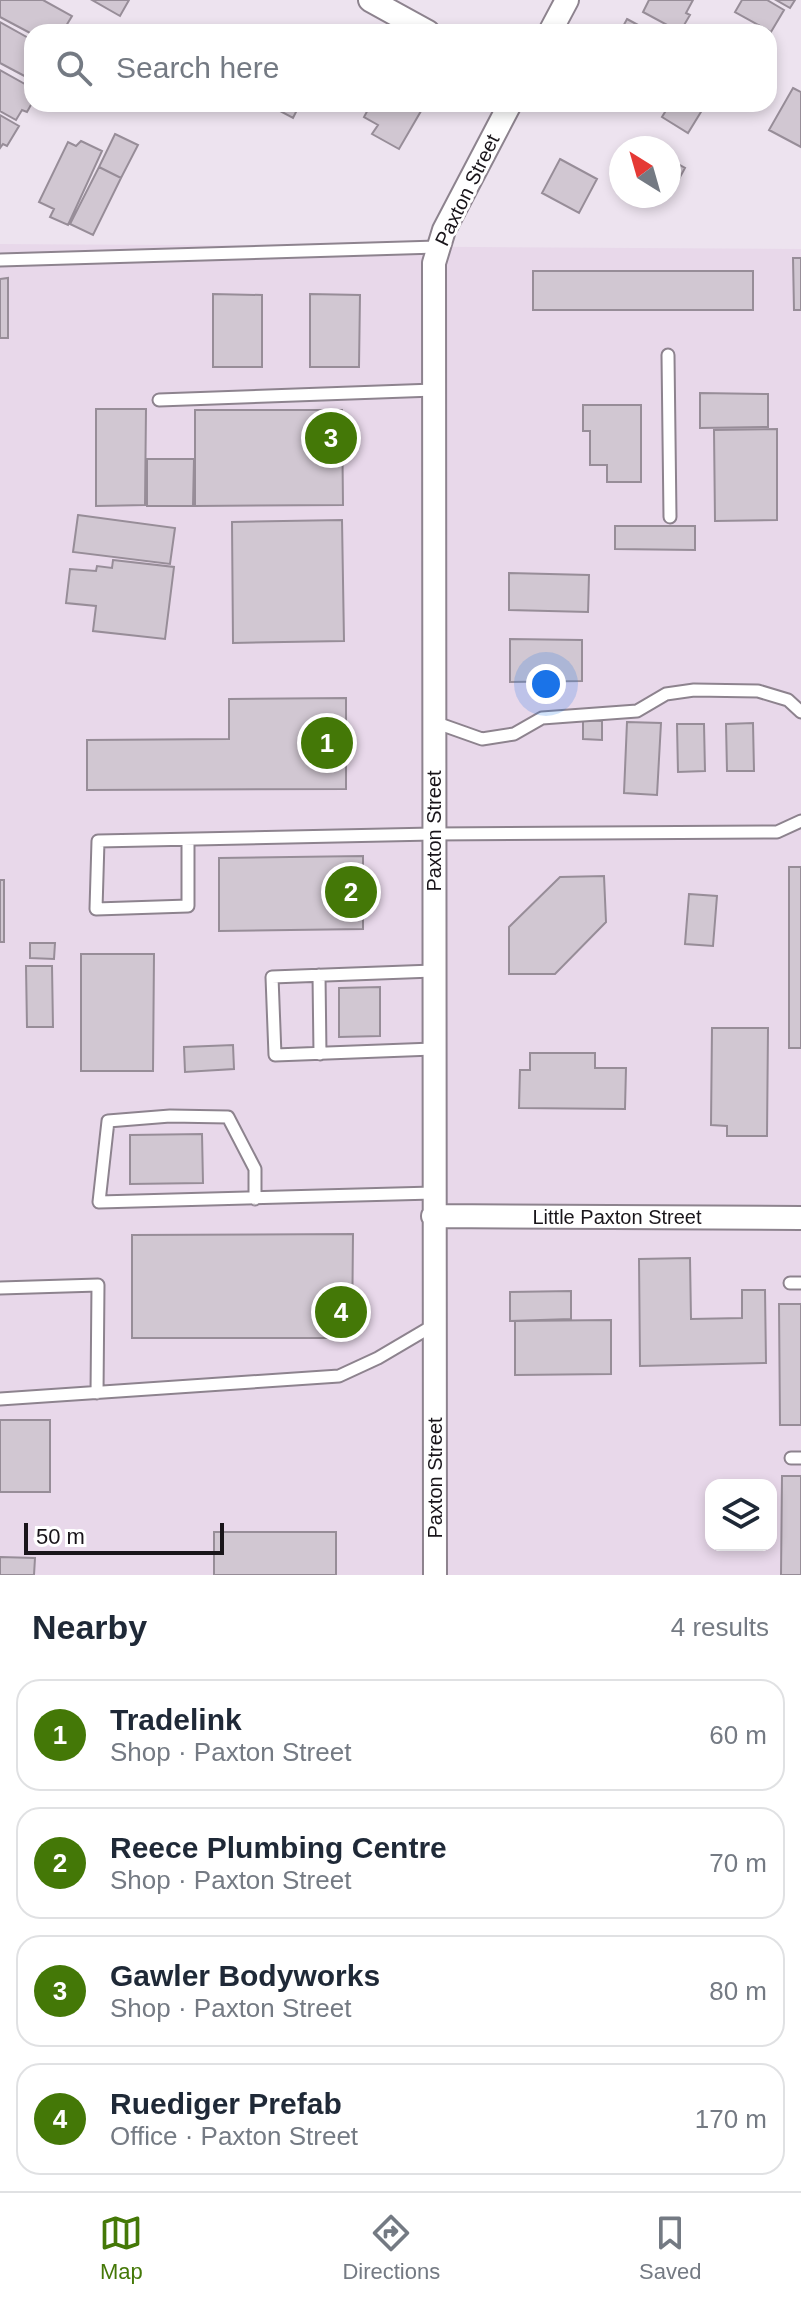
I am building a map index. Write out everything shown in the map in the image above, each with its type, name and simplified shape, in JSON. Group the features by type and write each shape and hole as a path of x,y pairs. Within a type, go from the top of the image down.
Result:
{"street":[{"path":"370,0 414,24"},
{"path":"554,24 567,0"},
{"name":"Paxton Street","path":"435,1575 434,263 437,247 506,112"},
{"name":"Little Paxton Street","path":"433,1216 801,1218"}],"lane":[{"path":"0,260 437,247"},
{"path":"668,355 670,517"},
{"path":"159,400 434,390"},
{"path":"434,722 482,739 514,734 542,718 637,711 666,694 694,690 758,691 788,700 801,712"},
{"path":"188,840 188,906 96,909 98,841 433,834 777,832 801,821"},
{"path":"433,971 272,977 275,1055 433,1049"},
{"path":"319,975 320,1054"},
{"path":"255,1199 255,1169 228,1117 170,1116 108,1121 99,1202 255,1199 433,1193"},
{"path":"0,1288 98,1285 97,1393"},
{"path":"0,1399 339,1376 378,1358 434,1325"}],"shaded area":[{"path":"0,244 801,249 801,1575 0,1575"}],"building":[{"path":"0,0 43,0 72,16 67,24 24,24 24,30 0,17"},
{"path":"92,0 129,0 120,16"},
{"path":"649,0 693,0 685,24 665,24 643,12"},
{"path":"742,0 767,0 784,10 776,24 757,24 735,12"},
{"path":"776,0 795,0 790,8"},
{"path":"0,22 24,36 24,76 0,63"},
{"path":"0,70 24,84 24,111 16,120 0,111"},
{"path":"793,88 801,92 801,147 769,130"},
{"path":"282,112 296,112 293,118"},
{"path":"367,112 420,112 399,149 372,134 378,125 364,117"},
{"path":"665,112 701,112 688,133 662,117"},
{"path":"0,115 19,126 7,146 3,144 0,148"},
{"path":"115,134 138,145 121,178 99,167"},
{"path":"81,141 102,151 68,225 50,217 54,209 39,202 68,142 76,146"},
{"path":"560,159 597,179 579,213 542,193"},
{"path":"99,167 121,178 93,235 70,224"},
{"path":"793,258 801,258 801,310 794,310"},
{"path":"533,271 753,271 753,310 533,310"},
{"path":"8,278 8,338 0,338 0,279"},
{"path":"213,294 262,295 262,367 213,367"},
{"path":"310,294 360,295 359,367 310,367"},
{"path":"700,393 768,394 768,427 700,428"},
{"path":"583,405 641,405 641,482 607,482 607,465 590,465 590,431 583,431"},
{"path":"96,409 146,409 145,505 96,506"},
{"path":"195,410 342,410 343,505 195,506"},
{"path":"777,429 777,520 715,521 714,430"},
{"path":"147,459 194,459 193,506 147,506"},
{"path":"78,515 175,528 170,564 73,552"},
{"path":"342,520 344,641 233,643 232,522"},
{"path":"615,526 695,526 695,550 615,549"},
{"path":"113,560 174,567 165,639 93,631 96,606 66,603 70,569 96,571 97,566 112,568"},
{"path":"509,573 589,575 588,612 509,610"},
{"path":"510,639 582,640 582,681 510,682"},
{"path":"346,698 346,789 87,790 87,740 229,739 229,699"},
{"path":"583,720 602,721 602,740 583,739"},
{"path":"627,722 661,723 657,795 624,793"},
{"path":"753,723 754,771 727,771 726,724"},
{"path":"677,724 704,724 705,771 678,772"},
{"path":"363,856 363,929 219,931 219,858"},
{"path":"789,867 801,867 801,1048 789,1048"},
{"path":"604,876 606,922 555,974 509,974 509,927 560,877"},
{"path":"0,880 4,880 4,942 0,942"},
{"path":"689,894 717,896 713,946 685,944"},
{"path":"30,943 55,943 54,959 30,958"},
{"path":"81,954 154,954 153,1071 81,1071"},
{"path":"26,966 52,966 53,1027 27,1027"},
{"path":"380,987 380,1036 339,1037 339,988"},
{"path":"712,1028 768,1028 767,1136 727,1136 727,1126 711,1125"},
{"path":"233,1045 234,1069 185,1072 184,1047"},
{"path":"530,1053 595,1053 595,1068 626,1068 625,1109 519,1108 520,1070 530,1070"},
{"path":"202,1134 203,1183 130,1184 130,1135"},
{"path":"353,1234 352,1338 132,1338 132,1235"},
{"path":"690,1258 691,1319 742,1318 742,1290 765,1290 766,1363 640,1366 639,1259"},
{"path":"571,1291 571,1319 510,1321 510,1292"},
{"path":"779,1304 801,1304 801,1425 780,1425"},
{"path":"611,1320 611,1374 515,1375 515,1321"},
{"path":"0,1420 50,1420 50,1492 0,1492"},
{"path":"782,1476 801,1476 801,1575 781,1575"},
{"path":"214,1532 336,1532 336,1575 214,1575"},
{"path":"0,1557 35,1558 34,1575 0,1575"}],"place":[{"name":"Gawler Bodyworks","path":"331,438"},
{"name":"Tradelink","path":"327,743"},
{"name":"Reece Plumbing Centre","path":"351,892"},
{"name":"Ruediger Prefab","path":"341,1312"}]}
